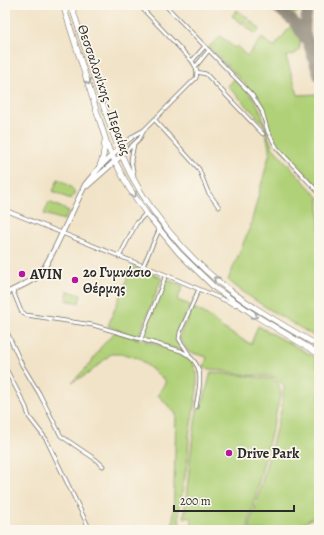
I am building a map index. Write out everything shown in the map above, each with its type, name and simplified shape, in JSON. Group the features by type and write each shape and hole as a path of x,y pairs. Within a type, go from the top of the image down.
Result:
{"main road":[{"name":"Θεσσαλονίκης - Περαίας","path":"63,5 113,159 133,195 146,213 159,230 215,288 241,307 319,354"},
{"name":"Θεσσαλονίκης - Περαίας","path":"71,5 119,148 136,183 155,213 170,232 205,270 231,292 257,310 319,346"},
{"path":"99,168 103,155 105,137"},
{"path":"83,190 113,159 119,148"},
{"path":"5,294 32,280 42,272 52,256 88,181 99,168 122,154"}],"street":[{"path":"119,148 155,120 196,78 197,72 196,66 192,61 139,5"},
{"path":"165,5 256,100 262,111 270,136 277,148 319,193"},
{"path":"192,61 205,46"},
{"path":"196,66 209,50"},
{"path":"197,72 206,74 263,134"},
{"path":"155,120 199,169 210,194 219,208"},
{"path":"122,154 140,138 144,130"},
{"path":"134,143 132,164 136,183"},
{"path":"5,210 241,307"},
{"path":"119,257 136,224 146,213"},
{"path":"143,266 159,230"},
{"path":"141,339 166,275"},
{"path":"196,407 200,375 196,362 182,346 179,339 180,332 199,289"},
{"path":"15,290 21,311 24,314 32,317 61,320 104,328 181,351 190,356"},
{"path":"5,328 22,365 39,393 61,436 103,466"},
{"path":"5,367 26,407 29,417 46,439 90,530"}],"green space":[{"path":"280,5 300,5 299,11 294,14"},
{"path":"319,5 319,48 314,27"},
{"path":"237,10 248,18 243,24 232,16"},
{"path":"250,20 260,29 256,34 245,26"},
{"path":"291,26 298,35 300,45 298,52 286,57 298,95 319,94 319,187 277,145 270,133 266,116 261,104 248,87 209,47 220,36 235,48 237,46 247,56 262,38 274,47"},
{"path":"235,78 258,105 273,148 319,198 319,279 317,286 319,287 319,339 260,304 228,280 250,227 270,152 264,124 228,86"},
{"path":"58,179 73,190 73,196 70,199 53,191"},
{"path":"49,202 69,211 64,220 44,214"},
{"path":"132,266 162,278 138,338 108,326"},
{"path":"166,279 183,286 177,300 190,305 179,330 177,340 184,351 142,338"},
{"path":"68,291 81,295 79,303 66,300"},
{"path":"193,308 207,315 221,327 251,344 258,326 315,357 319,375 319,514 293,530 249,530 282,407 284,386 276,378 268,376 248,375 204,368 207,357 189,352 180,339 181,332"},
{"path":"115,332 183,353 193,363 197,373 197,390 189,436 188,459 179,511 180,530 175,530 173,524 176,414 158,395 166,381 138,358 123,354 111,354 88,374 72,382 90,364 101,347"},
{"name":"Drive Park","path":"211,372 272,379 278,382 281,393 247,530 191,530 192,518 184,517 197,410 204,399"}],"taxiway":[{"path":"274,5 293,21 305,38"},
{"path":"309,5 305,23 305,33 319,76"}],"place":[{"name":"AVIN","path":"22,274"},
{"name":"2ο Γυμνάσιο Θέρμης","path":"75,280"},
{"name":"Drive Park","path":"229,453"}]}
